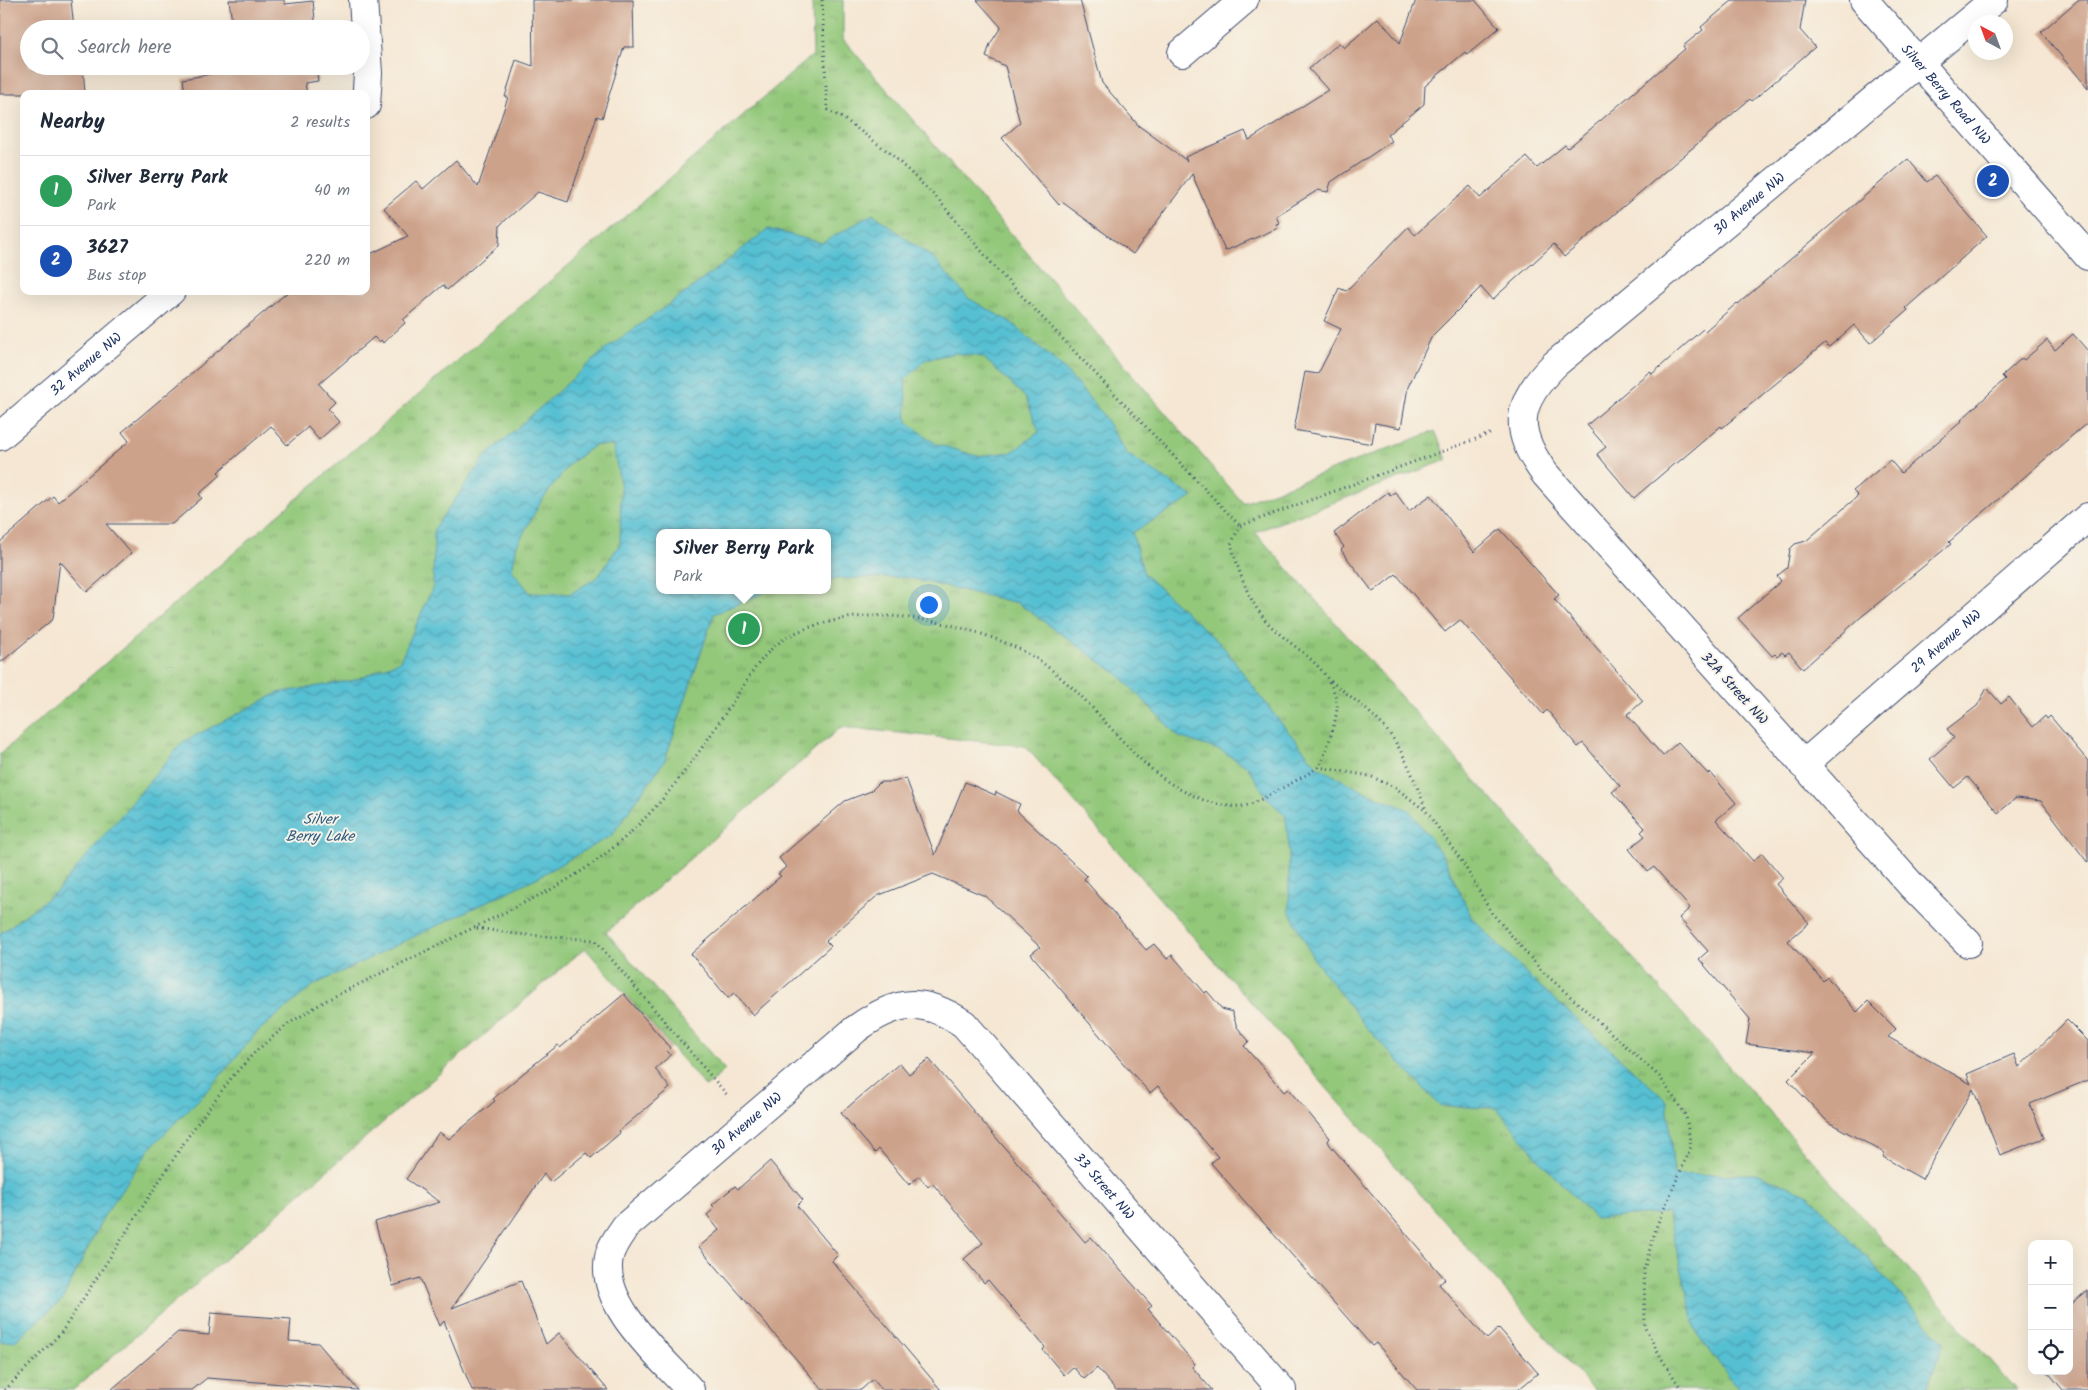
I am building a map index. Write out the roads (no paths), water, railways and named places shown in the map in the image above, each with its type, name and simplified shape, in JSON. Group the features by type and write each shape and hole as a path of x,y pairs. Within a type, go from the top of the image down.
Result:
{"street":[{"path":"363,0 364,20"},
{"path":"1182,54 1244,0"},
{"name":"Silver Berry Road NW","path":"1864,0 1921,62 2088,256"},
{"name":"30 Avenue NW","path":"1522,421 1526,401 1534,388 1555,364 1994,0"},
{"path":"367,90 368,75"},
{"name":"32 Avenue NW","path":"0,436 166,295"},
{"name":"32A Street NW","path":"1522,421 1526,442 1532,456 1545,474 1912,886 1968,943"},
{"name":"29 Avenue NW","path":"1803,765 2088,517"},
{"name":"30 Avenue NW","path":"690,1390 625,1316 609,1287 607,1271 609,1255 626,1227 749,1120 877,1014 914,1004"},
{"name":"33 Street NW","path":"914,1004 932,1006 964,1024 1282,1390"}],"water":[{"name":"Silver Berry Lake","path":"873,214 933,258 968,298 1012,323 1063,368 1101,412 1127,454 1193,497 1132,533 1144,574 1222,645 1276,717 1318,767 1361,790 1409,810 1443,856 1472,918 1533,980 1667,1101 1674,1175 1758,1174 1809,1195 1944,1342 1926,1390 1739,1390 1697,1334 1668,1213 1595,1219 1543,1164 1497,1108 1440,1106 1367,1028 1313,958 1289,910 1289,851 1286,817 1266,796 1248,767 1222,751 1179,737 1120,676 1018,603 904,577 831,579 831,529 656,529 656,594 761,594 714,614 665,760 612,835 538,877 314,985 257,1032 209,1089 151,1147 104,1216 62,1300 15,1341 0,1342 0,934 57,891 183,742 278,693 355,680 400,661 433,587 434,529 485,457 608,347 688,291 768,229 822,243","holes":["956,353 983,357 1026,398 1039,432 1012,452 977,456 936,444 907,422 905,380 926,359","595,445 613,446 621,488 620,544 598,577 570,594 530,593 512,570 517,545 540,503 570,463"]}],"place":[{"name":"3627","path":"1993,181"},
{"name":"Silver Berry Park","path":"744,629"}]}
